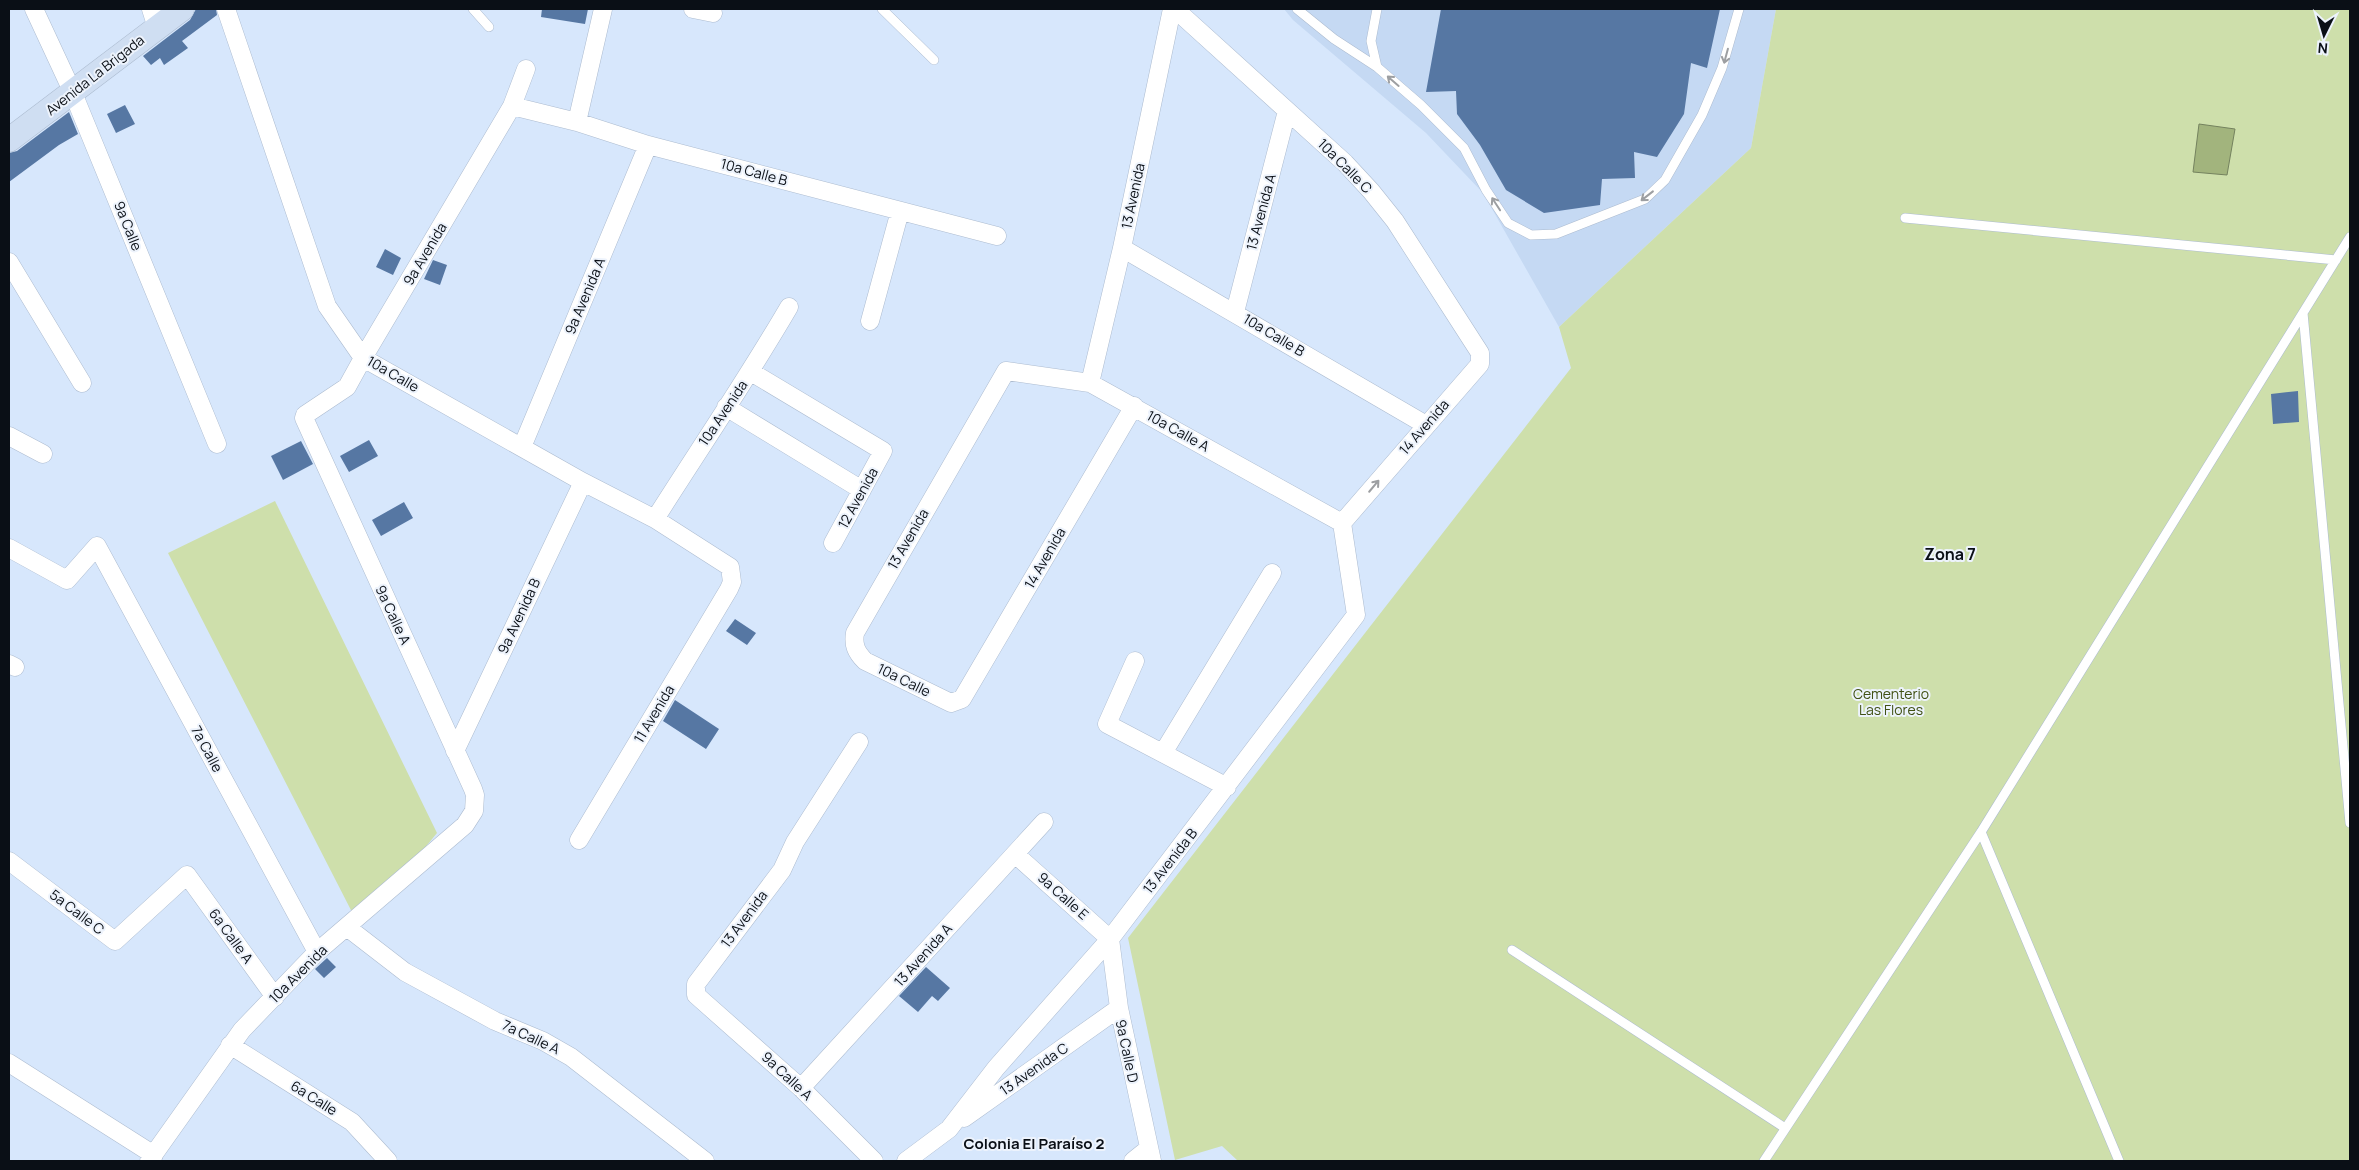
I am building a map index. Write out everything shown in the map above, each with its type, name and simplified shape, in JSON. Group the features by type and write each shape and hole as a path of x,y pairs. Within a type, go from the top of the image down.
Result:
{"main road":[{"name":"Avenida La Brigada","path":"9,140 73,93 154,18 182,9"}],"street":[{"name":"9a Calle","path":"34,9 73,93 217,444"},
{"name":"10a Calle","path":"226,9 327,306 363,358 583,482 655,519 728,564 731,570 729,589"},
{"path":"577,122 603,9"},
{"path":"693,9 713,13"},
{"name":"10a Calle C","path":"1174,9 1345,163 1371,191 1396,221 1480,353"},
{"name":"13 Avenida","path":"1090,383 1122,248 1174,9"},
{"name":"9a Avenida","path":"304,421 305,415 348,387 363,358 512,106 526,69"},
{"name":"10a Calle B","path":"512,106 577,122 648,145 997,236"},
{"name":"13 Avenida A","path":"1235,312 1287,111"},
{"name":"9a Avenida A","path":"522,447 648,145"},
{"path":"870,322 900,211"},
{"name":"10a Calle B","path":"1122,248 1235,312 1426,425"},
{"path":"9,262 82,383"},
{"name":"10a Avenida","path":"655,519 726,407 751,372 789,306"},
{"name":"14 Avenida","path":"1342,523 1480,364 1480,353"},
{"name":"10a Calle A","path":"1004,372 1010,370 1090,383 1342,523"},
{"name":"12 Avenida","path":"751,372 883,452 833,543"},
{"name":"13 Avenida","path":"859,655 855,648 855,633 1004,372"},
{"name":"14 Avenida","path":"951,703 962,699 1134,406"},
{"path":"726,407 862,490"},
{"name":"9a Calle A","path":"304,421 475,795 474,811"},
{"path":"9,436 43,454"},
{"name":"9a Avenida B","path":"455,751 583,482"},
{"name":"13 Avenida B","path":"906,1161 949,1129 996,1068 1110,939 1356,615 1342,523"},
{"name":"7a Calle","path":"9,548 68,580 97,546 317,952"},
{"path":"1164,754 1272,573"},
{"name":"11 Avenida","path":"579,840 729,589"},
{"name":"10a Calle","path":"859,655 865,661 951,703"},
{"path":"1136,661 1107,724 1227,787"},
{"name":"13 Avenida","path":"696,995 696,984 782,870 795,842 860,742"},
{"name":"10a Avenida","path":"152,1158 230,1045 317,952 348,928 465,825 474,811"},
{"name":"13 Avenida A","path":"801,1088 1044,822"},
{"name":"9a Calle E","path":"1015,854 1110,939"},
{"name":"5a Calle C","path":"9,861 115,941 187,875"},
{"name":"6a Calle A","path":"187,875 275,997"},
{"name":"7a Calle A","path":"348,928 405,972 496,1021 543,1041 571,1057 705,1161"},
{"name":"9a Calle D","path":"1110,939 1118,1008 1150,1155"},
{"name":"9a Calle A","path":"696,995 801,1088 874,1161"},
{"name":"13 Avenida C","path":"949,1129 1118,1008"},
{"name":"6a Calle","path":"230,1045 352,1122 388,1161"},
{"path":"9,1062 152,1158"},
{"path":"1133,1161 1150,1155"}],"lane":[{"path":"473,9 488,27"},
{"path":"882,9 934,60"},
{"path":"1297,9 1334,39 1377,67 1464,148 1486,190 1508,223 1531,235 1556,234 1645,200 1665,180 1702,115 1722,68 1738,9"},
{"path":"1377,9 1371,41 1377,67"},
{"path":"1904,218 2336,260"},
{"path":"1764,1161 1981,832 2350,237"},
{"path":"2303,313 2350,823"},
{"path":"1981,832 2119,1161"},
{"path":"1512,950 1786,1128"}],"shaded area":[{"path":"1284,9 1776,9 1751,148 1559,327 1483,193 1426,133 1293,20"},
{"path":"2199,124 2235,129 2227,175 2193,172"}],"green space":[{"name":"Cementerio Las Flores","path":"1776,9 2350,9 2350,1161 1238,1161 1222,1146 1175,1160 1128,938 1571,368 1559,327 1751,148"},
{"path":"275,501 437,833 405,872 354,916 168,553"}],"building":[{"path":"196,9 216,9 217,15 182,41 188,48 164,65 160,58 151,65 143,56 190,20"},
{"path":"542,9 588,9 585,24 541,17"},
{"path":"1441,9 1720,9 1707,68 1691,63 1684,114 1657,157 1634,152 1635,178 1602,179 1600,205 1544,213 1506,190 1480,145 1457,114 1456,91 1426,92"},
{"path":"125,105 135,124 116,133 107,114"},
{"path":"69,112 78,134 59,145 9,182 9,153 17,151"},
{"path":"385,249 401,258 393,275 376,267"},
{"path":"433,260 447,265 440,285 424,279"},
{"path":"2298,391 2299,422 2273,424 2271,394"},
{"path":"369,440 378,456 349,472 340,456"},
{"path":"301,441 313,464 283,480 271,456"},
{"path":"404,502 413,518 381,536 372,520"},
{"path":"735,619 756,633 747,645 726,631"},
{"path":"675,700 719,729 706,749 663,721"},
{"path":"327,958 336,967 324,978 315,969"},
{"path":"926,967 950,988 938,1001 932,996 918,1012 899,996"}],"district":[{"name":"Zona 7","path":"1950,554"},
{"name":"Colonia El Paraíso 2","path":"1034,1144"}]}
